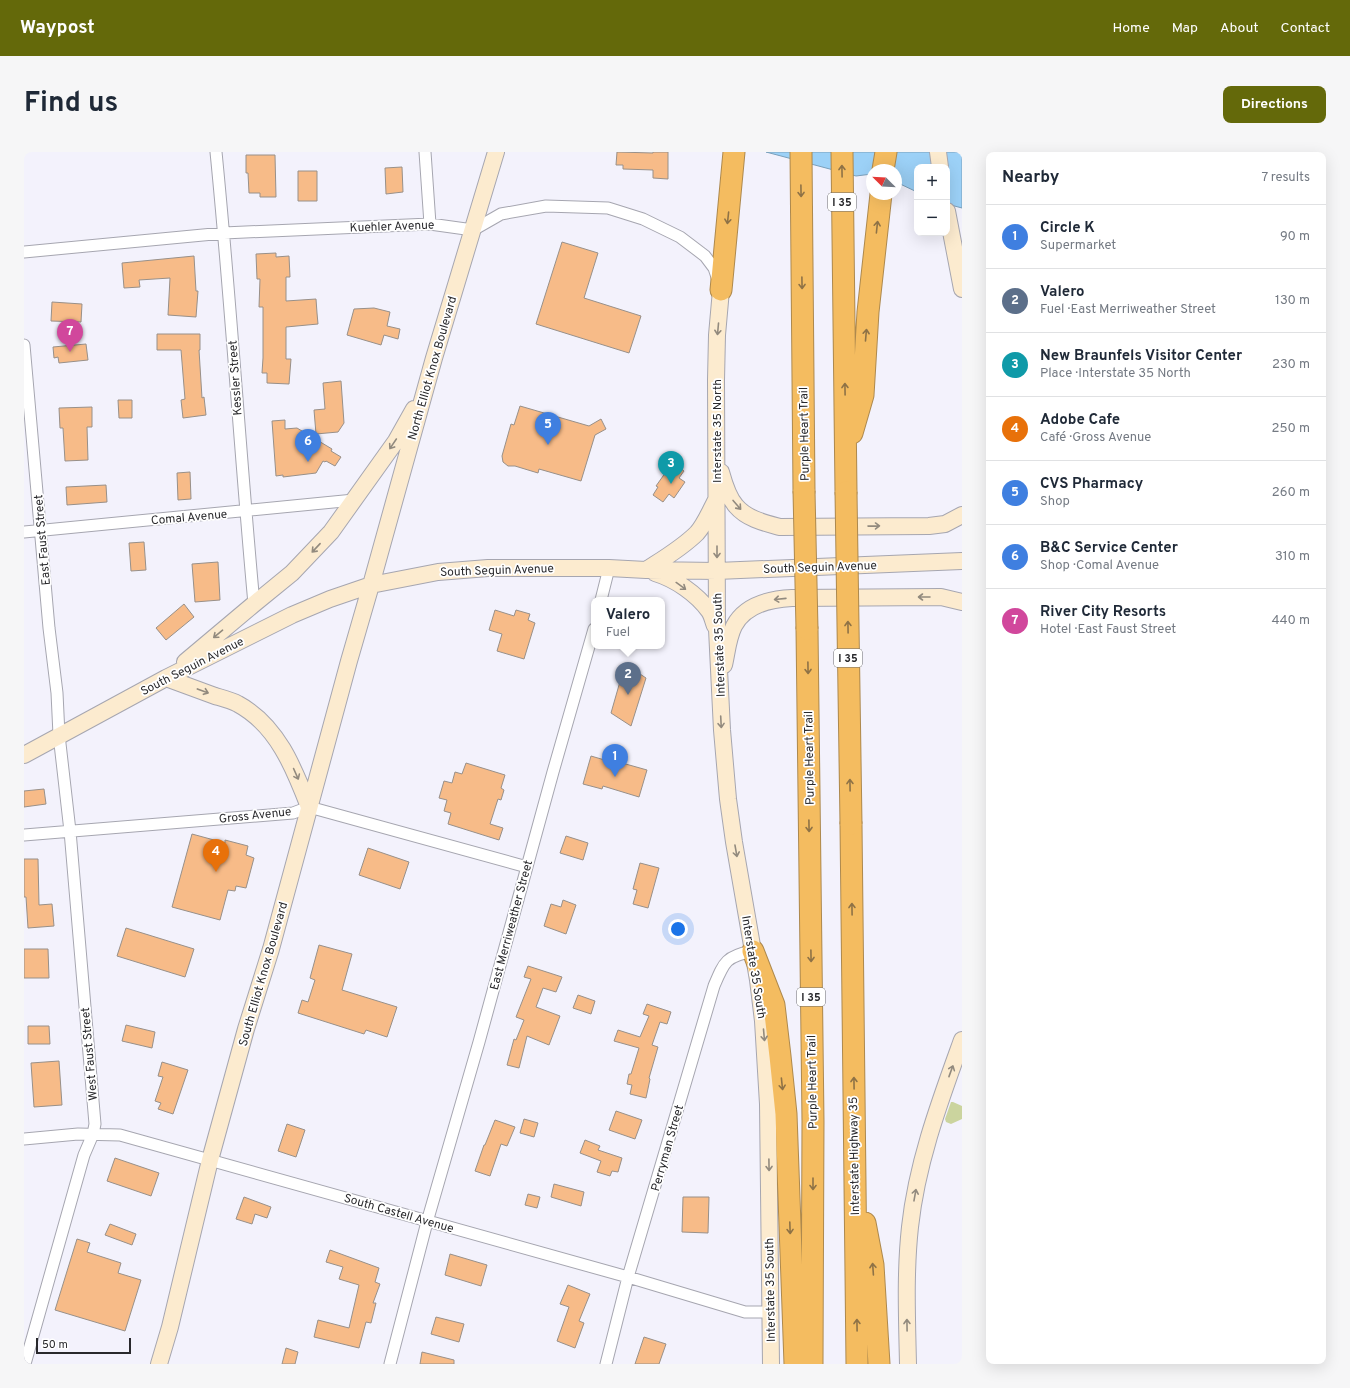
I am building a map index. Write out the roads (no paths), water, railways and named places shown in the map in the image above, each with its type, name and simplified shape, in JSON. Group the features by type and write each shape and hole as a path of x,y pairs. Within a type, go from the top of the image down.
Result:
{"highway":[{"path":"720,290 734,152"},
{"name":"Purple Heart Trail","path":"801,152 813,1121 812,1364"},
{"name":"I 35","path":"842,152 845,456"},
{"path":"885,164 886,152"},
{"path":"845,456 862,395 864,360 880,200"},
{"name":"Interstate Highway 35","path":"845,456 857,1364"},
{"path":"753,952 774,1005 780,1056 786,1114 796,1364"},
{"path":"854,1158 872,1265 879,1364"}],"main road":[{"name":"North Elliot Knox Boulevard","path":"372,585 427,386 496,152"},
{"path":"938,152 940,164"},
{"path":"950,227 962,289"},
{"name":"Interstate 35 North","path":"717,571 717,335 720,290"},
{"path":"166,678 292,573 331,532 396,441 427,386"},
{"path":"716,457 729,495 736,507 750,517 763,523 780,527 929,526 945,524 962,515"},
{"path":"646,570 680,547 696,533 717,499"},
{"name":"South Seguin Avenue","path":"24,755 166,678 292,615 330,599 372,585 438,572 488,568 609,568 717,571 962,561"},
{"path":"646,570 674,580 693,595 710,612 717,629"},
{"name":"Interstate 35 South","path":"717,571 717,629 722,730 728,799 763,1021 767,1077 771,1364"},
{"name":"South Elliot Knox Boulevard","path":"159,1364 170,1326 210,1160 246,1029 271,949 349,660 372,585"},
{"path":"720,687 728,644 734,626 742,616 751,609 774,599 942,597 962,602"},
{"path":"166,678 238,704 258,719 271,731 288,758 309,807"},
{"path":"908,1364 907,1271 910,1226 915,1195 922,1160 934,1116 962,1040"}],"street":[{"name":"Kessler Street","path":"216,152 254,604"},
{"path":"425,152 430,224"},
{"path":"473,230 501,214 546,206 608,208 643,219 680,237 705,256 714,268 720,290"},
{"name":"Kuehler Avenue","path":"24,252 224,233 430,224 473,230"},
{"name":"East Faust Street","path":"24,345 49,628 57,693 59,735"},
{"name":"Comal Avenue","path":"24,532 354,500"},
{"path":"602,597 609,568"},
{"name":"East Merriweather Street","path":"390,1364 427,1222 479,1042 591,640"},
{"name":"West Faust Street","path":"25,1364 84,1155 95,1124 70,831 59,735"},
{"name":"Gross Avenue","path":"24,835 293,813 309,807 527,867"},
{"name":"Perryman Street","path":"606,1364 628,1277 714,986 724,964 731,957 738,954 753,952"},
{"name":"South Castell Avenue","path":"24,1139 92,1134 120,1135 628,1277 745,1312 770,1312"}],"water":[{"path":"766,152 962,152 962,208 950,205 950,164 914,164 914,191 902,185 902,164 866,164 866,175 856,176"}],"place":[{"name":"River City Resorts","path":"70,352"},
{"name":"CVS Pharmacy","path":"548,445"},
{"name":"B&C Service Center","path":"308,462"},
{"name":"New Braunfels Visitor Center","path":"671,484"},
{"name":"Valero","path":"628,695"},
{"name":"Circle K","path":"615,777"},
{"name":"Adobe Cafe","path":"216,872"}]}
